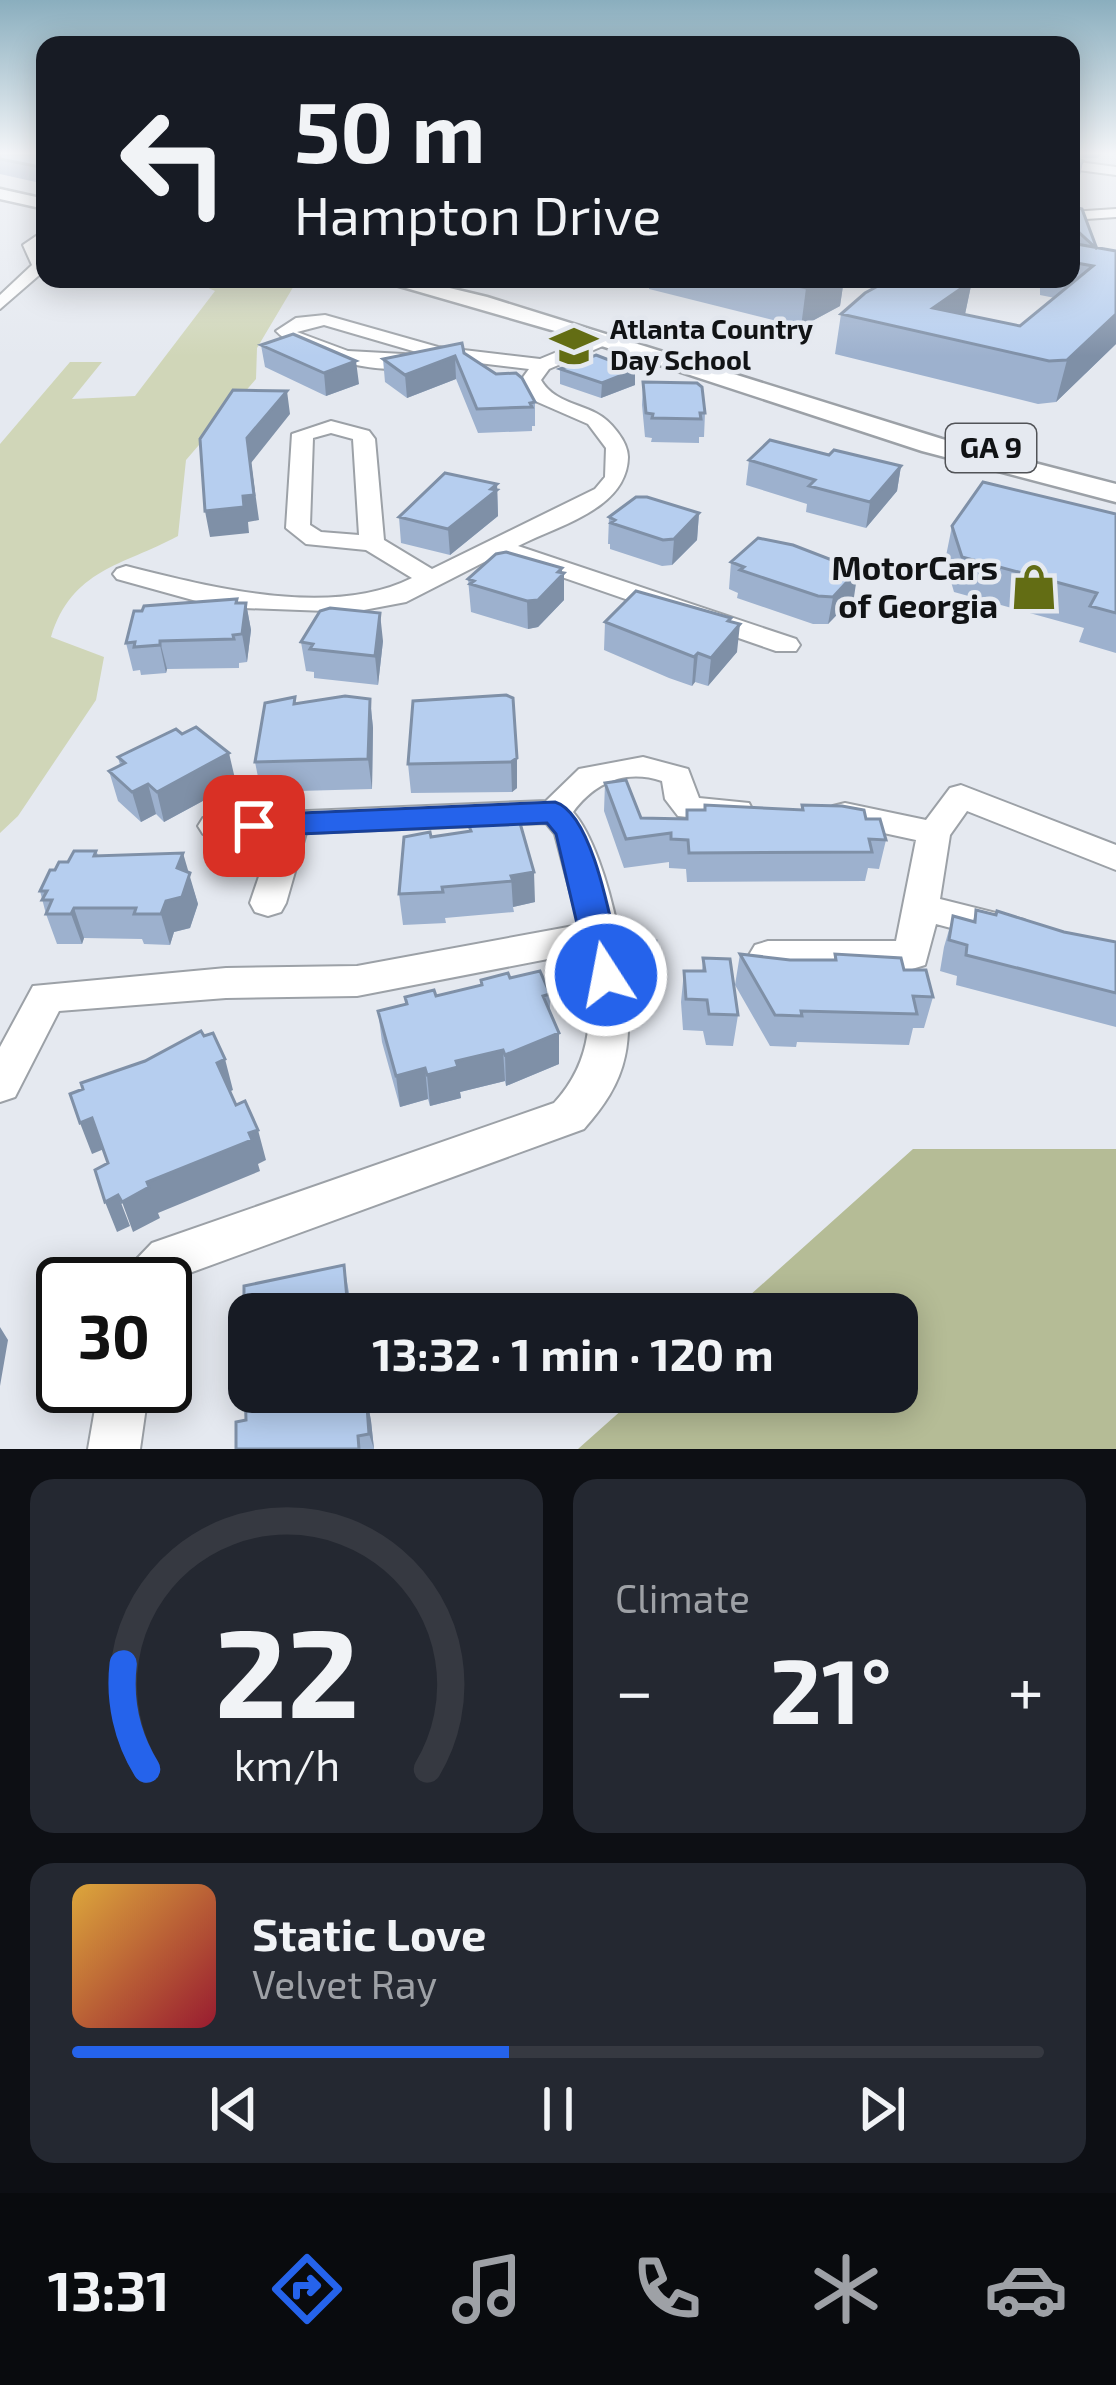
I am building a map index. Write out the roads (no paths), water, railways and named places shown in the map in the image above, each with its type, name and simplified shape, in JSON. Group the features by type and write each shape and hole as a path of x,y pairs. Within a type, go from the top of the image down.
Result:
{"main road":[{"name":"GA 9","path":"419,288 604,339 866,421 882,419 1116,477"},
{"name":"GA 9","path":"866,421 873,430 1116,493"}],"street":[{"path":"23,277 12,252 19,236 36,230"},
{"path":"0,304 36,269"},
{"path":"436,352 422,360 382,364 301,342 286,331 302,322 325,320 436,352 542,365 604,339"},
{"path":"126,574 218,599 353,604 397,596 501,548 586,505 616,478 617,447 595,420 540,396 531,380 542,365"},
{"path":"372,543 364,439 359,430 331,427 303,434 298,528 315,539 372,543 431,579"},
{"path":"501,548 786,645"},
{"path":"215,826 555,812 584,779 630,768 662,767 677,776 681,799 690,808 766,811"},
{"path":"768,955 912,955 934,832 961,796 1116,858"},
{"path":"809,811 934,832"},
{"path":"174,1257 569,1116 591,1088 610,1035 600,935 571,831 555,812"},
{"path":"268,903 292,826"},
{"path":"921,907 1051,940"},
{"path":"0,1085 47,997 226,983 357,981 600,935"},
{"path":"114,1449 120,1413"}],"place":[{"name":"Atlanta Country Day School","path":"574,346"},
{"name":"MotorCars of Georgia","path":"1034,587"}]}
